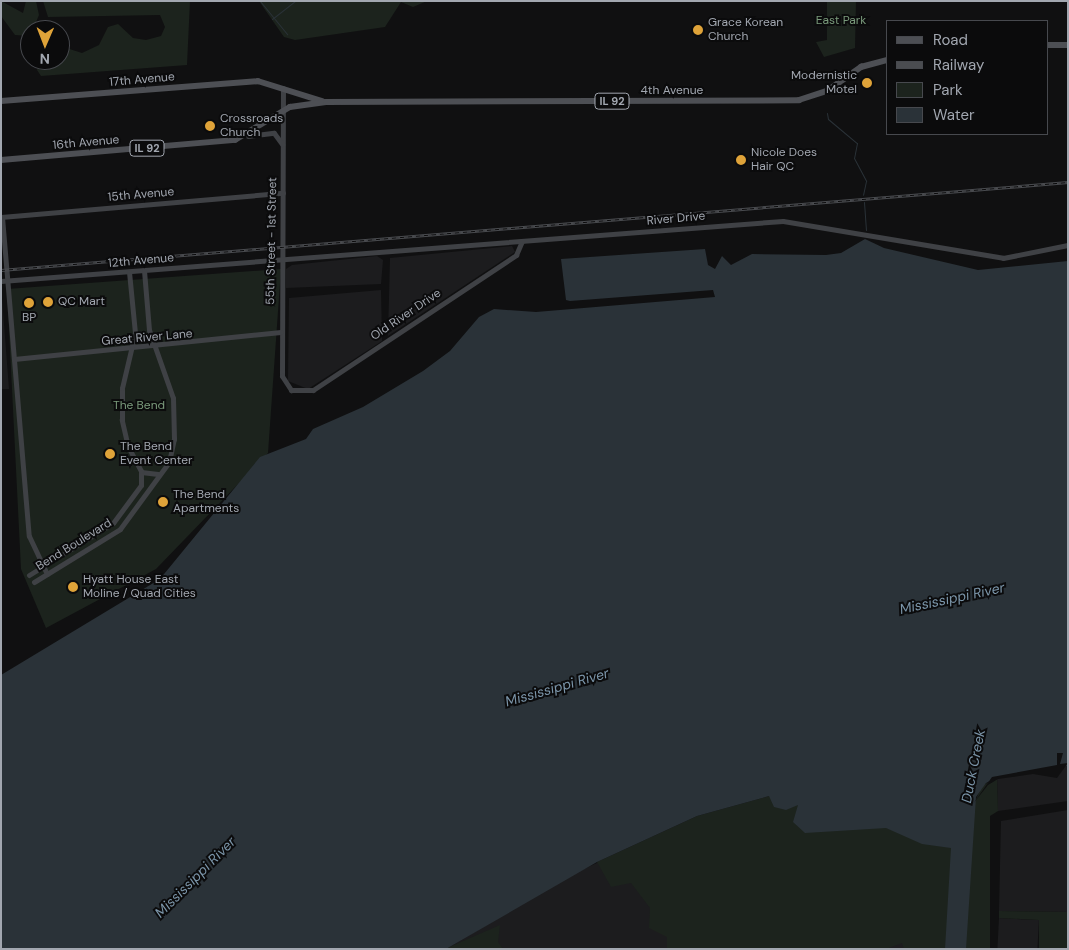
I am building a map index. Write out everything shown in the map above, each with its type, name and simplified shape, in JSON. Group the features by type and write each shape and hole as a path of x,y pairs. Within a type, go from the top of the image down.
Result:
{"main road":[{"path":"1049,45 1068,45"},
{"name":"4th Avenue","path":"283,110 326,102 799,100 827,91 861,67 886,61"},
{"name":"17th Avenue","path":"1,102 258,81 283,88"},
{"name":"4th Avenue","path":"283,88 326,102"},
{"name":"IL 92","path":"248,136 283,110"},
{"name":"16th Avenue","path":"1,160 248,136"}],"street":[{"name":"55th Street - 1st Street","path":"283,88 282,376 291,390"},
{"path":"248,136 274,133 283,149"},
{"name":"15th Avenue","path":"2,217 283,193"},
{"path":"2,217 4,281 14,359 28,536 47,574"},
{"name":"River Drive","path":"282,258 783,221 1003,258 1068,245"},
{"name":"Old River Drive","path":"291,390 313,390 516,254 522,240"},
{"name":"12th Avenue","path":"4,281 144,271 282,258"},
{"name":"Bend Boulevard","path":"34,582 120,529 168,462 175,427 171,388 148,330 144,271"},
{"path":"129,272 135,333 122,388 122,420 128,447 141,472 158,474"},
{"name":"Great River Lane","path":"14,359 155,348 281,332"},
{"name":"Bend Boulevard","path":"29,575 118,519 137,493 141,472"}],"shaded area":[{"path":"512,246 515,252 388,336 390,258"},
{"path":"377,256 383,260 381,284 286,288 286,269 292,265"},
{"path":"1,285 9,389 1,389"},
{"path":"381,290 382,341 308,389 288,381 289,298"},
{"path":"1068,766 1068,801 998,811 997,777"},
{"path":"1068,810 1068,912 999,911 1001,821"},
{"path":"631,847 946,949 446,949 569,876"},
{"path":"999,918 1039,920 1037,949 997,949"}],"green space":[{"path":"1,1 23,13 26,1 36,1 39,15 37,20 20,20 20,35 15,35 1,16"},
{"path":"43,1 190,1 187,65 41,76 37,70 70,70 70,49 82,53 99,45 108,27 118,24 133,38 146,40 161,36 165,27 160,15 48,17"},
{"path":"259,1 427,1 413,7 401,2 385,27 295,40 284,37"},
{"name":"East Park","path":"827,1 856,1 855,48 824,57 816,42 827,40"},
{"name":"The Bend","path":"281,269 268,453 156,569 46,628 21,569 7,289"},
{"path":"997,777 998,811 990,816 990,949 904,949 902,943 886,949 667,949 667,937 649,928 650,908 631,883 611,887 597,862 697,816 769,796 971,851 972,808 982,786"},
{"path":"999,911 1068,912 1068,949 1039,949 1039,920 999,918"},
{"path":"500,925 498,942 503,949 445,949"}],"water":[{"path":"865,239 884,248 978,270 1068,261 1068,766 997,777 986,783 976,797 966,949 945,949 951,848 922,844 886,828 805,833 793,822 798,805 786,810 774,807 769,796 697,816 597,862 446,949 1,949 1,675 160,579 260,457 306,439 313,429 363,407 423,371 450,351 479,317 494,309 536,312 715,297 713,290 570,301 566,300 561,259 705,249 708,265 715,269 722,256 731,265 752,254 826,255 841,253"}],"pier":[{"path":"1057,753 1063,753 1060,764 1068,763 1057,778 1033,774 998,779 988,785 973,804 992,777 1057,765"}],"waterway":[{"path":"260,1 287,34"},
{"path":"272,19 295,1"},
{"path":"827,113 828,119 857,143 854,158 866,181 863,195"},
{"path":"864,202 866,230"}],"railway":[{"path":"1,270 1068,182"}],"place":[{"name":"Grace Korean Church","path":"698,30"},
{"name":"Modernistic Motel","path":"867,83"},
{"name":"Crossroads Church","path":"210,126"},
{"name":"Nicole Does Hair QC","path":"741,160"},
{"name":"QC Mart","path":"48,302"},
{"name":"BP","path":"29,303"},
{"name":"The Bend Event Center","path":"110,454"},
{"name":"The Bend Apartments","path":"163,502"},
{"name":"Hyatt House East Moline / Quad Cities","path":"73,587"}],"water label":[{"name":"Mississippi River","path":"952,598"},
{"name":"Mississippi River","path":"557,687"},
{"name":"Duck Creek","path":"973,766"},
{"name":"Mississippi River","path":"195,877"}]}
